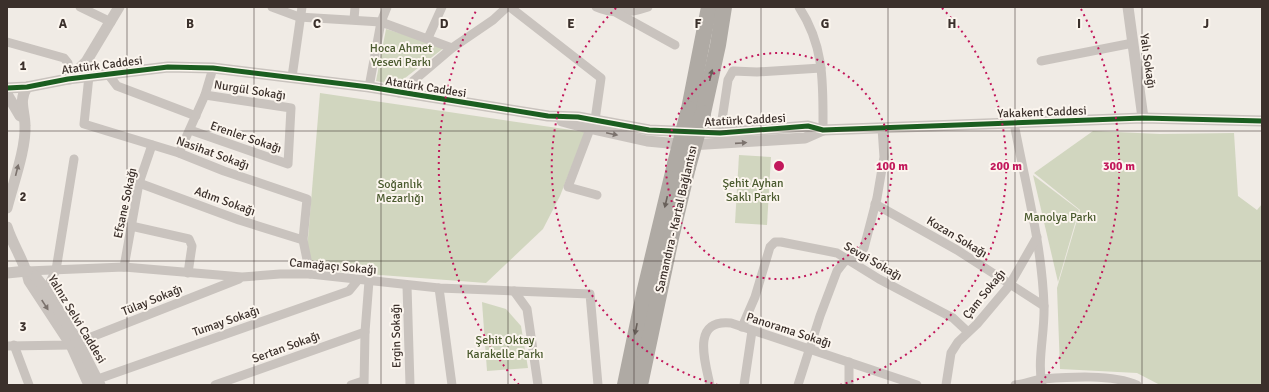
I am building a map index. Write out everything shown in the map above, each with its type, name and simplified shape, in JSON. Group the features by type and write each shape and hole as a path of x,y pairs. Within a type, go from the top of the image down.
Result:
{"highway":[{"name":"Samandıra - Kartal Bağlantısı","path":"696,111 709,7"},
{"name":"Samandıra - Kartal Bağlantısı","path":"625,385 645,289 696,111 718,45 724,7"},
{"name":"Samandıra - Kartal Bağlantısı","path":"640,385 666,261 681,166"}],"street":[{"path":"80,7 111,22"},
{"path":"68,79 79,70 91,55 119,7"},
{"path":"272,7 299,17 381,22 452,48"},
{"path":"292,77 299,17 302,7"},
{"path":"354,20 356,7"},
{"path":"369,87 381,22 387,7"},
{"path":"428,38 442,7"},
{"path":"399,93 452,48 493,20 509,7 601,78 593,125 568,187 597,195"},
{"path":"596,7 617,13 675,45"},
{"path":"799,7 813,32 820,53 823,130"},
{"name":"Yalı Sokağı","path":"1128,7 1143,118"},
{"path":"617,13 644,8"},
{"path":"7,42 64,58 68,63 68,79"},
{"path":"1041,61 1133,43"},
{"path":"91,55 91,61 98,75 117,86 196,116"},
{"name":"Atatürk Caddesi","path":"7,88 26,87 68,79 168,67 213,68 369,87 548,116 593,125 647,141 690,145 805,138 823,130"},
{"path":"179,153 205,95 213,68"},
{"path":"720,133 728,80 733,71 757,72 821,68"},
{"name":"Nasihat Sokağı","path":"98,75 84,124 179,153 307,199 303,240 310,274"},
{"path":"7,208 24,140 25,126 21,102 26,87"},
{"name":"Atatürk Caddesi","path":"7,94 26,87"},
{"path":"7,94 25,126"},
{"name":"Nurgül Sokağı","path":"205,95 291,108"},
{"name":"Erenler Sokağı","path":"190,130 288,164 291,108"},
{"name":"Yakakent Caddesi","path":"823,130 1143,118 1262,121"},
{"path":"1014,123 1036,237 1044,306 1042,382"},
{"name":"Atatürk Caddesi","path":"593,125 649,130 720,133 808,126 823,130"},
{"path":"798,385 809,349 837,271 848,259 857,255 864,248 876,204 884,157 882,128"},
{"name":"Efsane Sokağı","path":"124,267 139,183 152,145"},
{"path":"46,290 56,270 74,160"},
{"name":"Adım Sokağı","path":"139,183 238,220 303,240"},
{"name":"Kozan Sokağı","path":"876,204 957,250 1011,283 1044,306"},
{"path":"131,226 189,240 192,246 188,273"},
{"name":"Yalnız Selvi Caddesi","path":"7,227 11,239 27,271 29,281 75,344"},
{"name":"Çam Sokağı","path":"946,385 951,353 958,342 1011,283 1036,237"},
{"name":"Sevgi Sokağı","path":"742,327 755,297 770,247 775,242 837,253 848,259 859,268 952,318 968,332"},
{"name":"Camağaçı Sokağı","path":"27,271 124,267 242,277 280,274 310,274 407,286 590,294 598,385"},
{"path":"7,273 27,271"},
{"name":"Yalnız Selvi Caddesi","path":"27,271 35,276 46,290 96,383"},
{"name":"Tülay Sokağı","path":"75,344 242,277"},
{"name":"Tumay Sokağı","path":"96,383 349,291 358,280"},
{"path":"351,385 363,383 369,281"},
{"name":"Ergin Sokağı","path":"407,286 410,385"},
{"path":"439,288 452,385"},
{"path":"514,291 527,309 538,385"},
{"name":"Panorama Sokağı","path":"710,385 703,347 706,331 713,324 722,322 752,330 849,362 901,382 917,385"},
{"path":"744,385 752,330"},
{"name":"Sertan Sokağı","path":"215,385 365,332"},
{"path":"29,385 10,346 75,344"},
{"path":"849,362 849,385"},
{"path":"1015,385 1042,382 1108,379 1137,385"}],"green space":[{"name":"Hoca Ahmet Yesevi Parkı","path":"386,29 445,47 396,85 376,81"},
{"name":"Soğanlık Mezarlığı","path":"320,93 585,132 560,196 543,229 486,283 314,270 308,263 308,238"},
{"path":"1093,131 1160,134 1234,133 1238,196 1257,210 1262,204 1262,385 1160,385 1137,373 1060,369 1057,288 1080,210 1034,173"},
{"name":"Şehit Ayhan Saklı Parkı","path":"739,155 771,157 767,225 735,223"},
{"name":"Manolya Parkı","path":"1033,175 1079,210 1058,282"},
{"name":"Şehit Oktay Karakelle Parkı","path":"482,302 506,309 521,326 528,368 487,371"}],"cycle path":[{"path":"7,88 27,87 68,79 168,67 213,68 369,87 548,116 578,117 649,130 720,133 808,126 823,130 1143,118 1262,121"}]}
